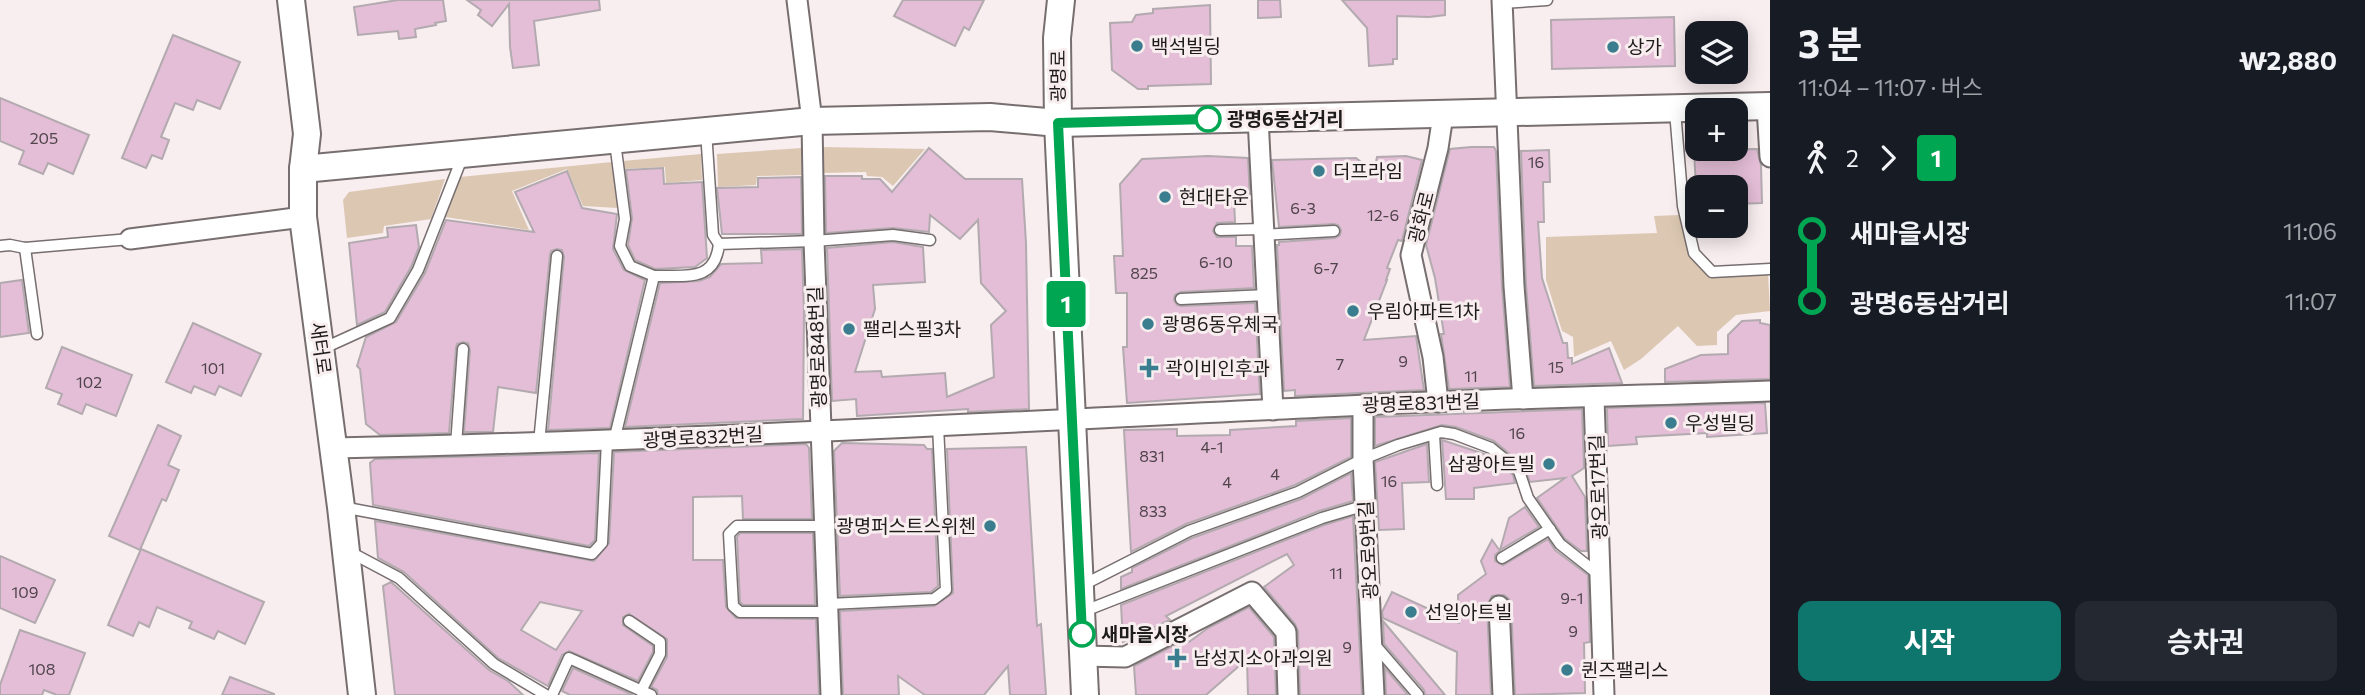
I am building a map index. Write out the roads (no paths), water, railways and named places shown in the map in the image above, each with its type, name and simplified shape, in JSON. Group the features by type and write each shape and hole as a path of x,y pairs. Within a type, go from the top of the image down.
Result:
{"street":[{"name":"새터로","path":"291,0 307,134 303,169 303,217 334,448 362,695"},
{"name":"광명로848번길","path":"797,0 812,121 820,431 831,695"},
{"name":"광명로","path":"1061,0 1058,123 1085,695"},
{"path":"1502,1 1514,286 1523,399"},
{"path":"303,169 812,121 990,117 1058,123 1768,106 1770,157"},
{"name":"광화로","path":"1438,402 1433,357 1411,255 1443,115"},
{"path":"1258,118 1273,410"},
{"path":"130,239 303,217"},
{"name":"광명로831번길","path":"1072,421 1363,405 1770,391"},
{"name":"광오로17번길","path":"1594,398 1604,695"},
{"name":"광오로9번길","path":"1363,405 1374,695"},
{"name":"광명로832번길","path":"334,448 610,441 1072,421"},
{"path":"1083,656 1125,657 1252,592 1286,632 1288,695"},
{"path":"1499,606 1503,695"}],"lane":[{"path":"1502,1 1547,0"},
{"path":"1675,110 1683,206 1694,253 1712,272 1770,269"},
{"path":"615,139 625,219 620,246 630,266 654,276 693,275 707,272 717,259 719,244 713,235 706,131"},
{"path":"321,349 390,318 418,270 463,154"},
{"path":"1220,230 1334,232"},
{"path":"719,244 893,235 930,240"},
{"path":"0,246 25,248 130,239"},
{"path":"25,248 37,334"},
{"path":"539,443 557,256"},
{"path":"341,507 592,554 602,543 610,441 654,276"},
{"path":"1181,299 1267,295"},
{"path":"456,445 463,349"},
{"path":"825,526 737,526 729,534 733,606 740,612 829,608 934,598 946,590 938,426"},
{"name":"광오로17번길","path":"1080,600 1189,531 1298,492 1363,459 1398,445 1441,432 1491,448 1519,471 1528,498 1560,544 1600,575"},
{"path":"1434,435 1437,485"},
{"path":"1080,600 1366,505"},
{"path":"1502,558 1550,529"},
{"path":"346,551 399,578 494,664 546,695"},
{"path":"552,695 569,657 646,693 660,654 660,642 629,621"},
{"path":"1372,642 1418,695"}],"place":[{"name":"백석빌딩","path":"1137,46"},
{"name":"상가","path":"1613,47"},
{"name":"광명6동삼거리","path":"1208,119"},
{"name":"더프라임","path":"1319,171"},
{"name":"현대타운","path":"1165,197"},
{"name":"우림아파트1차","path":"1353,311"},
{"name":"광명6동우체국","path":"1148,324"},
{"name":"팰리스필3차","path":"849,329"},
{"name":"곽이비인후과","path":"1149,368"},
{"name":"우성빌딩","path":"1671,423"},
{"name":"삼광아트빌","path":"1549,464"},
{"name":"광명퍼스트스위첸","path":"990,526"},
{"name":"선일아트빌","path":"1411,612"},
{"name":"새마을시장","path":"1082,634"},
{"name":"남성지소아과의원","path":"1177,658"},
{"name":"퀸즈팰리스","path":"1567,670"}]}
